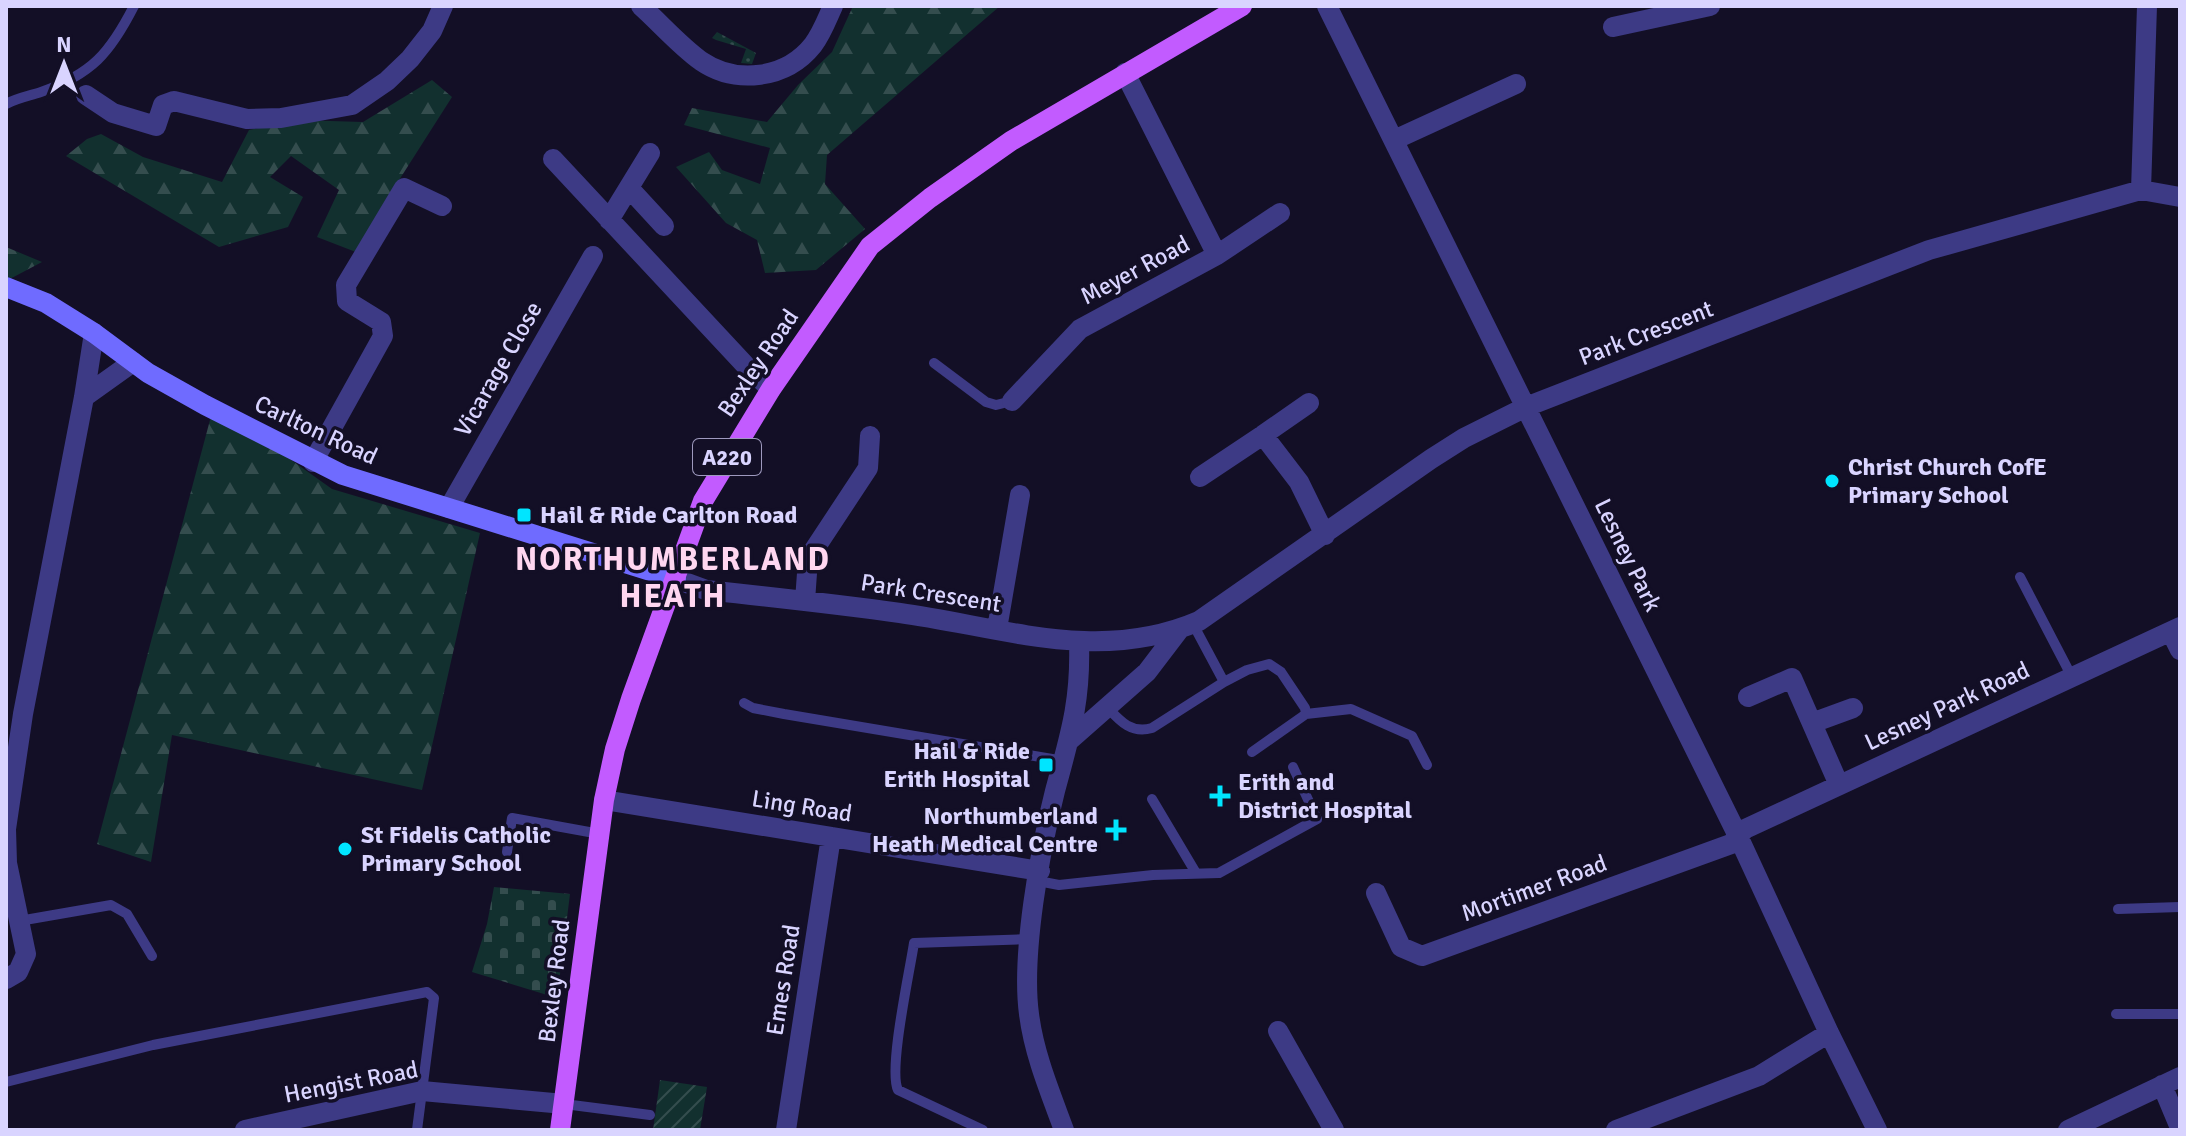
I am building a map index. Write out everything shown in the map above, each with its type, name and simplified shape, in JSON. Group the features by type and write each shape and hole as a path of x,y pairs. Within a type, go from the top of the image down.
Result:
{"main road":[{"name":"Bexley Road","path":"560,1130 604,800 615,749 676,579 682,552 703,501 771,389 870,246 930,198 1011,141 1242,6"}],"street":[{"path":"86,95 113,113 156,126 163,105 174,101 247,119 281,118 352,105 387,81 410,59 432,31 443,6"},
{"path":"641,6 702,61 729,74 745,76 773,73 801,57 820,34 833,6"},
{"name":"Lesney Park","path":"1327,6 1738,836 1877,1130"},
{"path":"1613,27 1710,6"},
{"path":"2141,190 2147,6"},
{"name":"Meyer Road","path":"1125,73 1217,255"},
{"path":"1394,140 1516,84"},
{"path":"609,220 650,153"},
{"path":"553,159 771,389"},
{"path":"313,462 383,336 381,322 347,301 346,285 404,188 442,206"},
{"path":"629,188 664,226"},
{"name":"Park Crescent","path":"1071,739 1147,672 1186,627 1325,535 1431,459 1464,438 1526,407 1929,250 2141,190 2180,197"},
{"name":"Meyer Road","path":"1012,401 1080,329 1217,255 1280,213"},
{"name":"Vicarage Close","path":"449,508 593,256"},
{"name":"Carlton Road","path":"6,287 46,303 133,362 205,405 313,462 343,475 676,579"},
{"path":"6,979 18,972 26,954 7,863 6,829 19,713 84,397 94,333"},
{"path":"84,397 133,362"},
{"path":"1200,477 1309,403"},
{"path":"1263,435 1299,482 1325,535"},
{"path":"805,601 808,559 868,468 870,436"},
{"path":"997,629 1020,495"},
{"name":"Park Crescent","path":"676,579 706,590 902,613 1079,642 1147,639 1186,627"},
{"name":"Lesney Park Road","path":"1738,836 1745,829 2072,677 2177,636"},
{"path":"1064,1130 1036,1052 1027,970 1054,793 1071,739 1078,702 1079,642"},
{"path":"1748,697 1792,678 1839,785"},
{"path":"1812,723 1853,708"},
{"name":"Ling Road","path":"604,800 831,837 1039,876"},
{"name":"Mortimer Road","path":"1376,893 1401,947 1422,956 1731,844 1738,836"},
{"name":"Emes Road","path":"786,1130 831,837"},
{"path":"1278,1031 1334,1130"},
{"path":"1616,1130 1759,1076 1829,1033"},
{"path":"2068,1130 2171,1081 2180,1128"},
{"name":"Hengist Road","path":"245,1130 422,1091 564,1104"}],"lane":[{"path":"6,104 45,91 94,66 105,55 134,6"},
{"path":"934,363 986,402 996,405 1012,401"},
{"path":"2020,577 2072,677"},
{"path":"1186,627 1207,646 1224,682"},
{"path":"1107,707 1130,728 1143,731 1224,682 1247,670 1269,664 1281,672 1306,714"},
{"path":"744,703 774,712 1064,761"},
{"path":"1252,752 1306,714 1351,709 1412,736 1427,765"},
{"path":"1039,876 1059,885 1153,875 1219,873 1317,819 1293,767"},
{"path":"1152,799 1196,873"},
{"path":"507,852 512,818 600,834"},
{"path":"19,921 111,905 127,914 152,956"},
{"path":"2118,909 2180,907"},
{"path":"983,1130 898,1090 895,1083 898,1043 914,943 1030,939"},
{"path":"6,1082 153,1045 427,992 434,998 417,1130"},
{"path":"2116,1014 2180,1014"},
{"path":"564,1104 650,1115"}],"green space":[{"path":"853,6 1000,6 827,155 825,184 865,229 816,270 765,273 757,240 726,223 676,167 709,152 722,170 760,184 770,148 684,125 692,108 767,122 798,85 832,52"},
{"path":"717,32 756,53 752,64 741,63 746,49 712,38"},
{"path":"432,80 452,97 401,177 361,254 317,237 339,190 291,156 270,177 303,197 288,227 219,247 66,156 87,139 101,134 143,157 222,182 249,130 296,120 363,122"},
{"path":"6,247 42,262 6,281"},
{"path":"214,405 332,489 480,533 422,790 172,735 151,862 97,844"},
{"path":"494,887 570,894 557,998 472,972 487,924"},
{"path":"660,1080 707,1087 700,1130 653,1130"}],"place":[{"name":"Christ Church CofE Primary School","path":"1832,481"},
{"name":"Hail & Ride Carlton Road","path":"524,515"},
{"name":"Hail & Ride Erith Hospital","path":"1046,765"},
{"name":"Erith and District Hospital","path":"1220,796"},
{"name":"Northumberland Heath Medical Centre","path":"1116,830"},
{"name":"St Fidelis Catholic Primary School","path":"345,849"}],"district":[{"name":"NORTHUMBERLAND HEATH","path":"673,578"}]}
